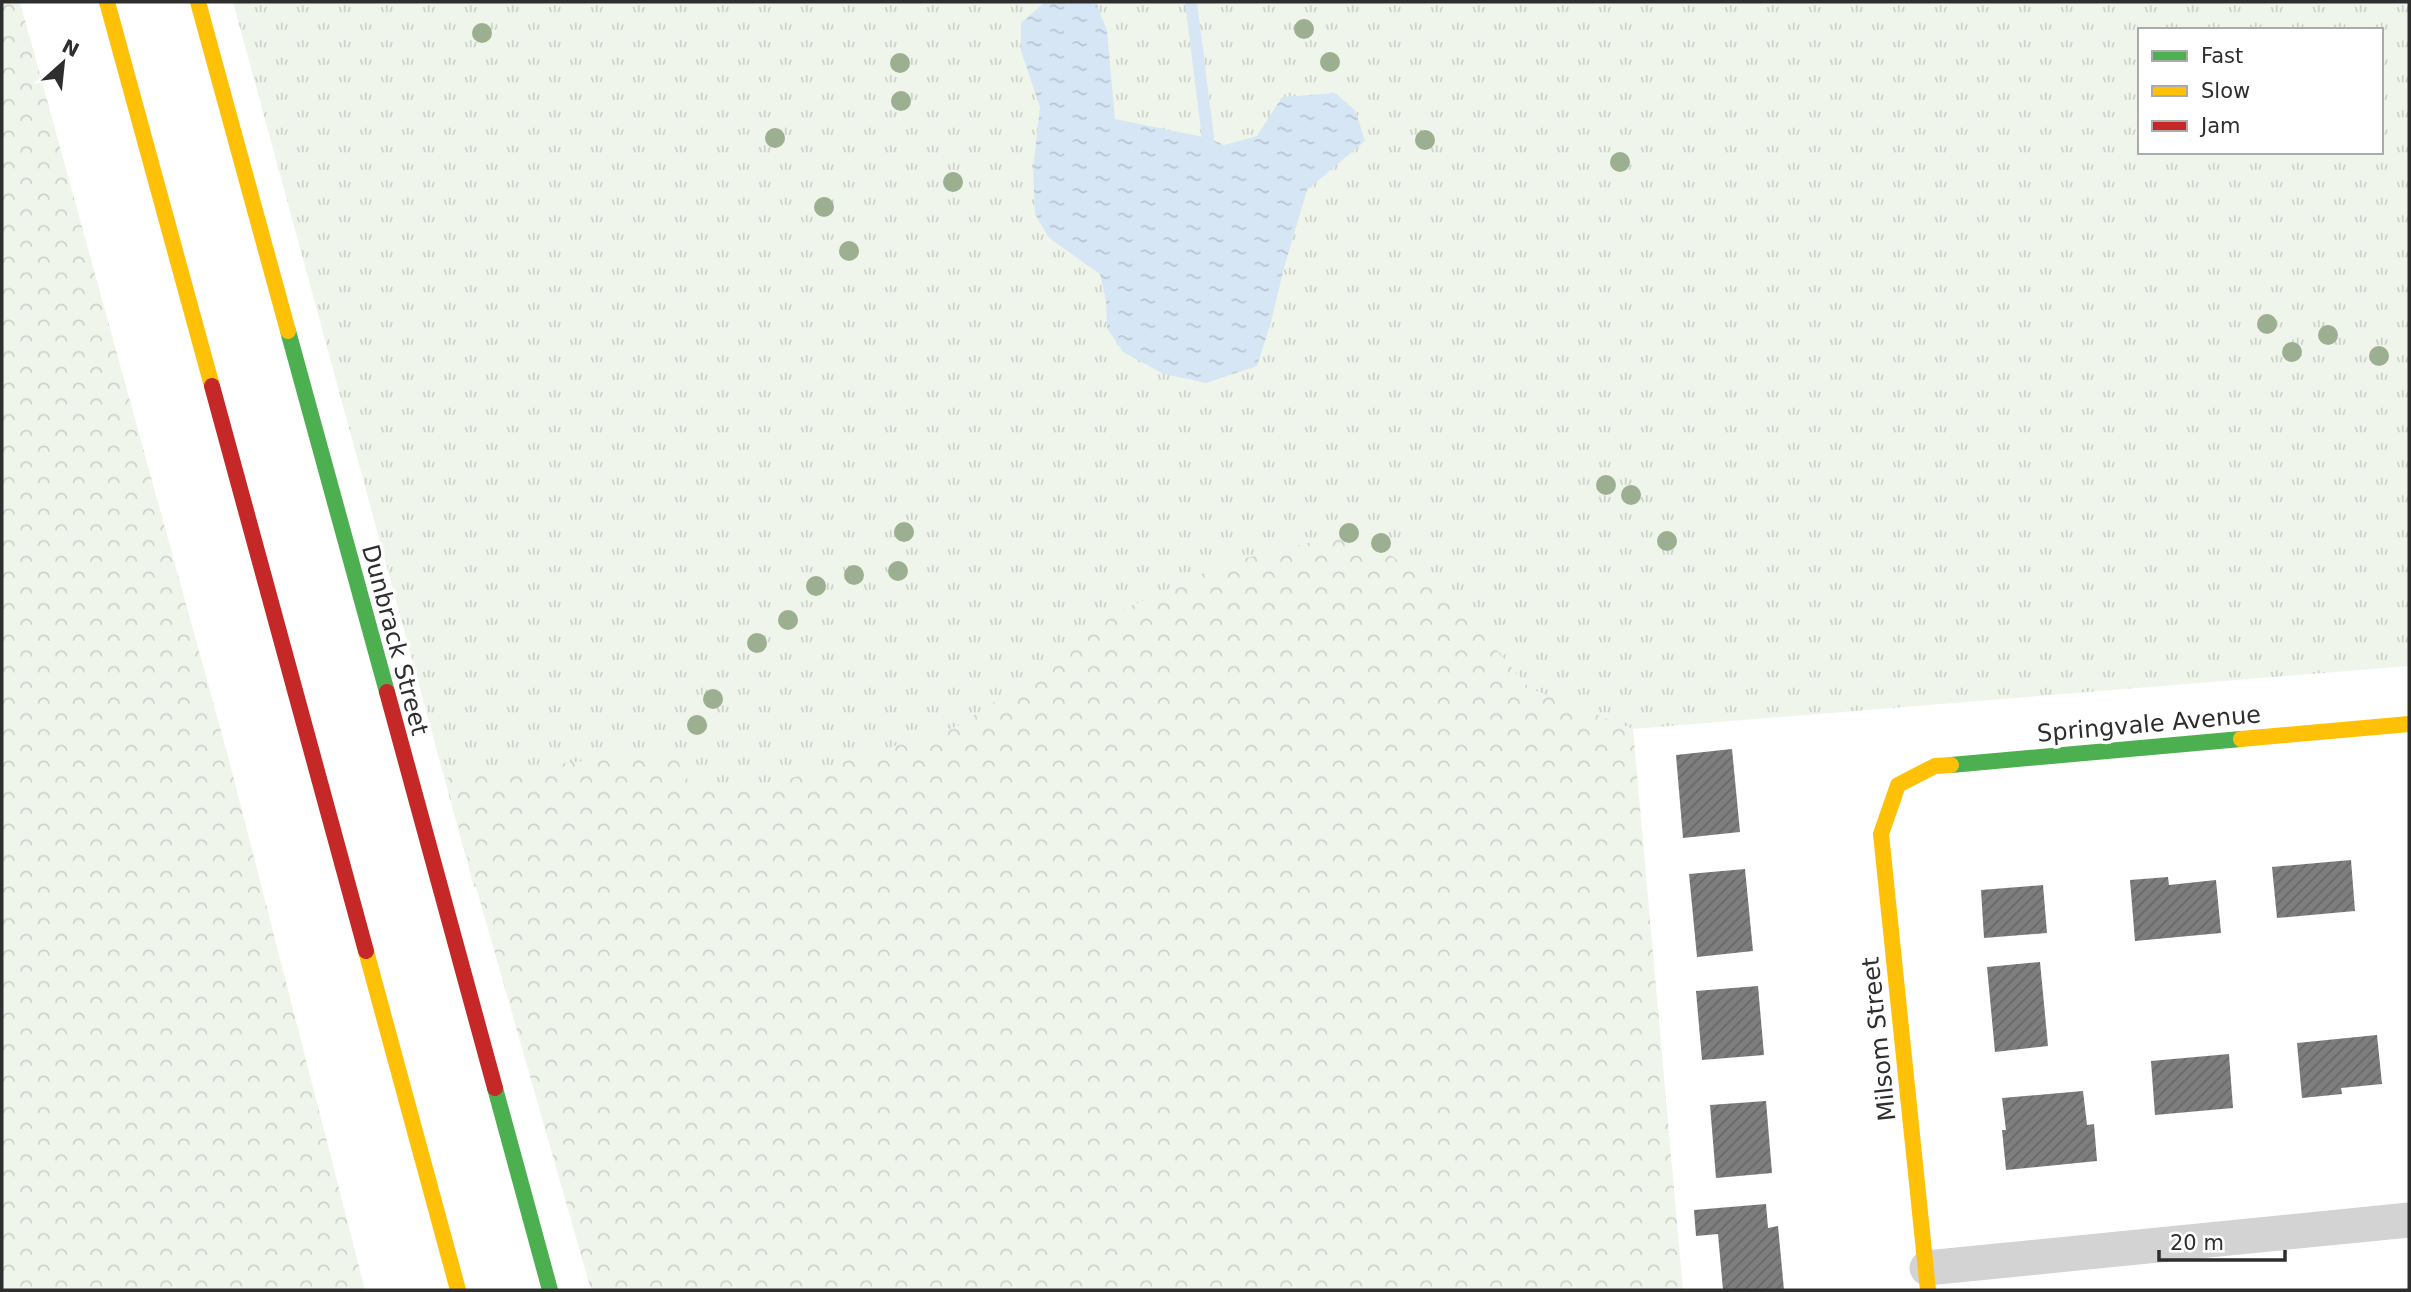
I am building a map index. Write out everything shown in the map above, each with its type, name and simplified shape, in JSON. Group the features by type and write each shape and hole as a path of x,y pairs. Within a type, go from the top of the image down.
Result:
{"main road":[{"path":"107,2 458,1290"},
{"name":"Dunbrack Street","path":"198,2 550,1290"},
{"name":"Springvale Avenue","path":"1898,785 1935,765 2409,724"},
{"name":"Milsom Street","path":"1898,785 1881,834 1927,1279"}],"street":[{"path":"1927,1279 2409,1220"}],"green space":[{"path":"2,2 20,2 229,760 365,1290 2,1290"},
{"path":"233,2 2409,2 2409,666 1633,729 474,887"},
{"path":"1341,535 1392,556 1468,616 1529,688 1633,729 1683,1290 591,1290 445,778 680,749 690,790 753,790 958,726 1046,667 1106,617 1226,563"}],"water":[{"path":"1045,2 1096,2 1107,31 1115,119 1208,138 1224,145 1257,136 1282,97 1335,93 1355,110 1365,141 1307,190 1257,366 1206,383 1164,374 1123,352 1107,328 1106,301 1100,274 1049,238 1035,214 1033,169 1040,107 1021,51 1021,23"}],"building":[{"path":"1732,749 1740,832 1683,838 1676,755"},
{"path":"2351,860 2355,911 2277,918 2272,867"},
{"path":"1745,869 1753,951 1697,957 1689,874"},
{"path":"2168,877 2169,885 2216,880 2221,933 2135,941 2130,880"},
{"path":"2043,885 2047,933 1984,938 1981,890"},
{"path":"2040,962 2048,1046 1995,1052 1987,967"},
{"path":"1758,986 1764,1055 1702,1060 1696,991"},
{"path":"2377,1035 2382,1084 2341,1088 2342,1094 2302,1098 2297,1043"},
{"path":"2229,1054 2233,1108 2155,1115 2151,1061"},
{"path":"2083,1091 2087,1125 2094,1124 2097,1161 2006,1170 2002,1130 2006,1130 2002,1098"},
{"path":"1766,1101 1772,1173 1716,1178 1710,1105"},
{"path":"1766,1204 1768,1228 1778,1226 1784,1290 1723,1290 1718,1234 1696,1236 1694,1210"}],"waterway":[{"path":"1191,2 1208,138"}],"traffic: fast":[{"path":"288,331 387,692"},
{"path":"1951,765 2241,739"},
{"path":"495,1088 550,1290"}],"traffic: slow":[{"path":"107,2 212,386"},
{"path":"198,2 288,331"},
{"path":"2241,739 2409,724"},
{"path":"1928,1290 1881,834 1898,785 1935,766 1951,765"},
{"path":"366,951 458,1290"}],"traffic: jam":[{"path":"212,386 366,951"},
{"path":"387,692 495,1088"}]}
